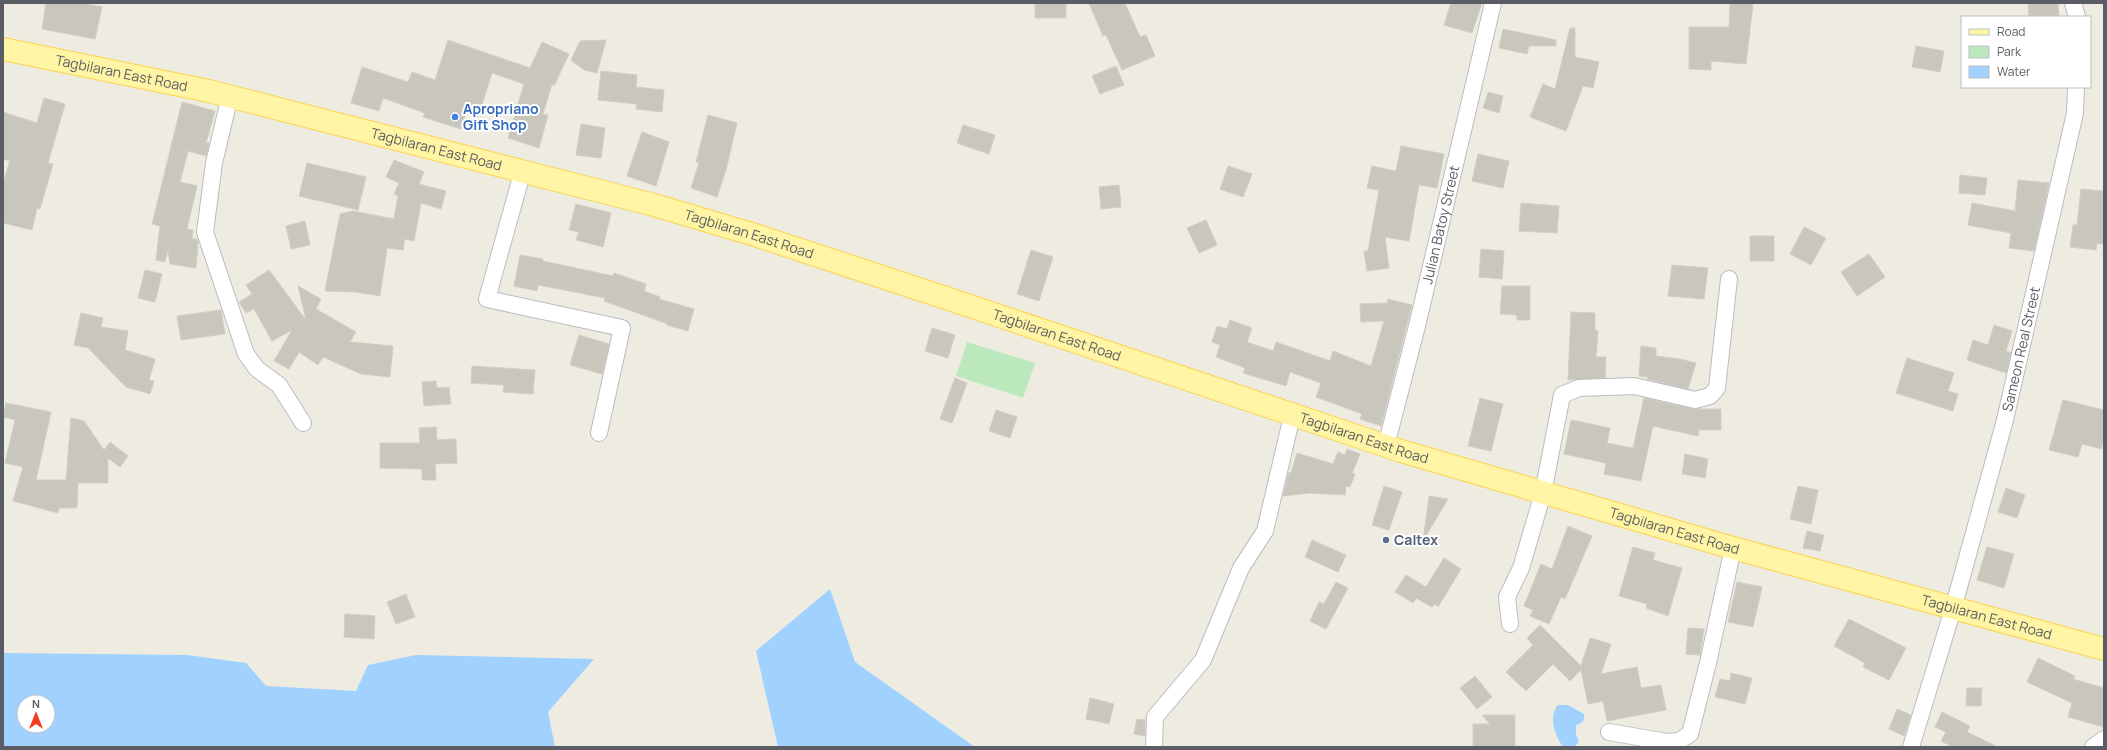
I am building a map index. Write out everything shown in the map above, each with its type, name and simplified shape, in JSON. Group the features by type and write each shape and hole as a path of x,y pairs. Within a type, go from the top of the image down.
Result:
{"main road":[{"name":"Tagbilaran East Road","path":"3,49 230,96 523,170 654,205 755,235 952,300 1292,416 1386,446 1733,548 2104,649"}],"street":[{"name":"Julian Batoy Street","path":"1386,446 1418,326 1493,3"},
{"path":"2073,3 2077,16"},
{"name":"Sameon Real Street","path":"1911,747 1953,609 2005,420 2074,113 2076,88"},
{"path":"230,96 214,163 205,232 246,354 257,370 279,385 303,423"},
{"path":"523,170 488,299 622,328 599,433"},
{"path":"1510,624 1507,597 1520,568 1542,493 1562,395 1579,388 1634,386 1695,400 1710,396 1717,388 1729,279"},
{"path":"1154,747 1155,717 1203,660 1241,568 1265,531 1292,416"},
{"path":"1609,732 1667,742 1678,741 1690,734 1708,663 1733,548"},
{"path":"2093,747 2104,739"}],"green space":[{"path":"967,342 1035,363 1023,398 956,376"}],"water":[{"path":"830,589 855,662 975,747 778,747 756,651"},
{"path":"3,653 187,655 246,663 266,686 356,691 368,665 416,655 594,659 548,712 555,747 3,747"},
{"path":"1558,705 1568,705 1584,714 1583,721 1576,725 1576,734 1579,742 1574,747 1563,747 1555,732 1553,715"}],"building":[{"path":"46,3 81,3 102,7 95,39 42,29"},
{"path":"1035,3 1066,3 1066,18 1035,18"},
{"path":"1089,3 1125,3 1140,37 1146,35 1155,56 1122,70 1106,35 1103,36"},
{"path":"1451,3 1482,3 1472,33 1444,25"},
{"path":"1730,3 1753,3 1746,64 1711,61 1711,70 1689,69 1689,27 1729,27"},
{"path":"2028,3 2058,3 2059,16 2029,16"},
{"path":"1570,28 1575,28 1575,57 1599,62 1593,88 1583,86 1566,131 1530,117 1543,84 1555,89"},
{"path":"1503,29 1556,40 1556,46 1529,46 1527,54 1499,48"},
{"path":"448,40 530,68 542,42 569,54 554,86 552,84 543,114 548,115 539,148 508,138 524,84 492,73 478,117 466,113 461,129 423,117 425,113 383,98 379,111 351,103 362,67 408,82 412,72 435,80"},
{"path":"606,40 597,73 584,70 571,60 580,41"},
{"path":"1916,46 1944,51 1940,72 1912,67"},
{"path":"1116,66 1124,85 1100,94 1092,76"},
{"path":"601,71 637,75 636,87 664,90 662,112 636,109 637,104 598,100"},
{"path":"1488,92 1503,96 1499,113 1483,108"},
{"path":"44,98 65,104 48,163 53,164 40,209 37,208 32,230 3,223 3,184 10,160 3,160 3,112 37,123"},
{"path":"182,102 215,111 206,143 209,143 206,156 188,151 180,182 197,186 187,229 193,230 192,239 197,239 198,242 196,268 170,264 168,250 165,262 156,260 160,226 152,224"},
{"path":"708,115 737,123 726,170 717,197 691,188 699,163 696,162"},
{"path":"581,124 605,128 601,158 576,155"},
{"path":"963,125 995,135 989,154 957,143"},
{"path":"642,132 669,142 656,186 627,176"},
{"path":"1401,146 1444,154 1437,188 1419,185 1409,241 1385,237 1389,268 1367,271 1364,251 1368,251 1379,190 1367,188 1372,166 1396,171"},
{"path":"1478,154 1509,161 1503,188 1472,181"},
{"path":"394,160 424,172 419,184 446,191 441,209 421,203 414,241 405,239 403,250 387,248 380,296 356,292 325,291 340,214 353,211 394,219 398,196 394,194 399,183 386,177"},
{"path":"307,163 366,177 358,210 299,196"},
{"path":"1228,166 1252,174 1243,197 1220,189"},
{"path":"1960,175 1987,178 1985,195 1959,193"},
{"path":"2018,180 2049,183 2034,251 2009,248 2011,233 1968,225 1972,203 2015,211"},
{"path":"1119,185 1121,207 1101,209 1099,187"},
{"path":"2081,189 2104,191 2104,244 2097,243 2096,250 2070,247 2073,225 2077,225"},
{"path":"1521,203 1559,206 1557,233 1519,231"},
{"path":"576,204 611,213 603,247 576,240 579,232 569,230"},
{"path":"1206,220 1217,245 1199,253 1187,228"},
{"path":"305,221 310,245 291,249 286,226"},
{"path":"1804,227 1826,238 1811,265 1790,254"},
{"path":"1750,236 1774,236 1774,261 1750,261"},
{"path":"1481,249 1504,251 1502,279 1479,277"},
{"path":"1031,250 1053,257 1039,301 1017,294"},
{"path":"1869,254 1885,277 1857,296 1841,272"},
{"path":"520,255 613,276 614,273 646,284 644,291 660,297 659,299 694,309 688,331 667,325 668,324 604,301 605,298 538,285 537,291 514,286"},
{"path":"1672,265 1708,268 1704,299 1668,296"},
{"path":"145,270 162,274 155,302 138,298"},
{"path":"269,270 306,320 298,286 321,299 316,309 356,332 350,342 393,346 390,377 361,374 323,357 318,365 299,352 289,369 274,361 292,330 272,341 254,309 246,313 239,302 252,294 246,285"},
{"path":"1502,286 1530,286 1530,320 1517,320 1517,315 1500,314"},
{"path":"1388,299 1412,305 1381,426 1360,419 1362,414 1316,397 1321,383 1290,372 1286,386 1243,373 1245,368 1216,357 1220,345 1212,342 1217,326 1227,329 1230,320 1252,328 1247,342 1273,351 1276,342 1330,361 1333,351 1371,366 1384,321 1361,322 1360,304 1387,303"},
{"path":"221,310 225,334 181,340 177,316"},
{"path":"1571,312 1595,313 1595,330 1598,331 1596,357 1606,357 1605,378 1568,380"},
{"path":"81,313 103,318 101,327 128,331 125,350 155,359 149,380 154,381 150,394 126,387 88,348 74,345"},
{"path":"1994,325 2012,331 2006,351 2011,353 2006,373 1967,360 1973,340 1988,345"},
{"path":"932,328 955,335 948,358 925,351"},
{"path":"579,335 609,344 602,374 570,365"},
{"path":"1641,346 1656,348 1656,356 1696,363 1688,389 1647,379 1648,377 1639,376"},
{"path":"1907,358 1954,373 1948,391 1958,394 1953,411 1896,393"},
{"path":"472,366 535,370 533,394 503,392 504,385 471,383"},
{"path":"955,378 967,383 952,423 940,419"},
{"path":"436,381 437,388 449,387 451,404 424,406 422,382"},
{"path":"1480,398 1503,404 1491,451 1468,446"},
{"path":"1644,398 1693,409 1721,409 1721,430 1699,430 1698,436 1653,426 1641,481 1604,474 1606,463 1564,454 1571,420 1610,428 1607,443 1633,448"},
{"path":"2063,400 2104,410 2104,437 2101,449 2082,444 2078,457 2049,450"},
{"path":"6,403 51,412 36,480 66,480 71,418 84,421 104,450 110,442 128,456 120,467 108,458 108,483 78,483 77,508 59,508 58,513 13,501 23,467 5,463 15,420 3,417"},
{"path":"996,410 1017,417 1010,438 989,431"},
{"path":"436,427 437,440 456,439 457,463 435,464 436,480 422,480 422,469 380,468 380,443 420,443 419,428"},
{"path":"1347,449 1360,454 1352,473 1355,474 1350,487 1346,486 1345,495 1310,493 1283,496 1289,472 1291,473 1297,453 1333,464 1338,452 1345,455"},
{"path":"1685,454 1708,459 1705,478 1682,474"},
{"path":"1384,486 1402,492 1389,530 1372,525"},
{"path":"1798,486 1818,490 1811,524 1790,519"},
{"path":"2006,488 2025,495 2017,518 1998,512"},
{"path":"1429,496 1448,499 1423,541"},
{"path":"1568,526 1592,536 1565,599 1561,597 1549,624 1530,616 1533,610 1524,606 1541,564 1552,569"},
{"path":"1807,531 1824,535 1820,551 1803,548"},
{"path":"1312,540 1346,555 1338,572 1305,557"},
{"path":"1633,547 1655,553 1653,560 1682,568 1668,616 1646,608 1647,604 1619,596"},
{"path":"1987,547 2014,554 2004,588 1977,580"},
{"path":"1444,558 1461,569 1438,607 1435,604 1432,607 1416,598 1413,603 1395,592 1406,575 1426,587"},
{"path":"1336,582 1348,588 1326,629 1310,621 1319,602 1324,604"},
{"path":"1737,582 1762,587 1753,627 1728,622"},
{"path":"406,594 415,617 396,624 387,602"},
{"path":"345,614 375,616 374,639 344,637"},
{"path":"1849,619 1906,648 1889,680 1863,667 1865,663 1834,646"},
{"path":"1540,625 1581,666 1590,638 1611,644 1601,674 1637,667 1641,688 1661,685 1666,710 1607,721 1603,701 1588,704 1581,670 1570,681 1553,664 1526,691 1506,672 1533,645 1527,638"},
{"path":"1688,628 1704,629 1700,655 1686,654"},
{"path":"2038,658 2075,676 2073,679 2104,688 2104,727 2068,717 2072,703 2027,682"},
{"path":"1731,673 1752,678 1745,704 1715,697 1720,679 1730,681"},
{"path":"1475,676 1492,697 1477,709 1460,688"},
{"path":"1967,688 1982,688 1981,706 1966,706"},
{"path":"1090,698 1114,704 1109,724 1086,719"},
{"path":"1897,709 1911,715 1904,736 1889,729"},
{"path":"1942,712 1970,726 1967,732 1998,747 1952,747 1941,741 1946,732 1935,727"},
{"path":"1482,715 1515,715 1515,747 1473,747 1473,724 1490,724"},
{"path":"1137,719 1145,720 1145,736 1134,734"}],"place":[{"name":"Apropriano Gift Shop","path":"455,117"},
{"name":"Caltex","path":"1386,540"}]}
